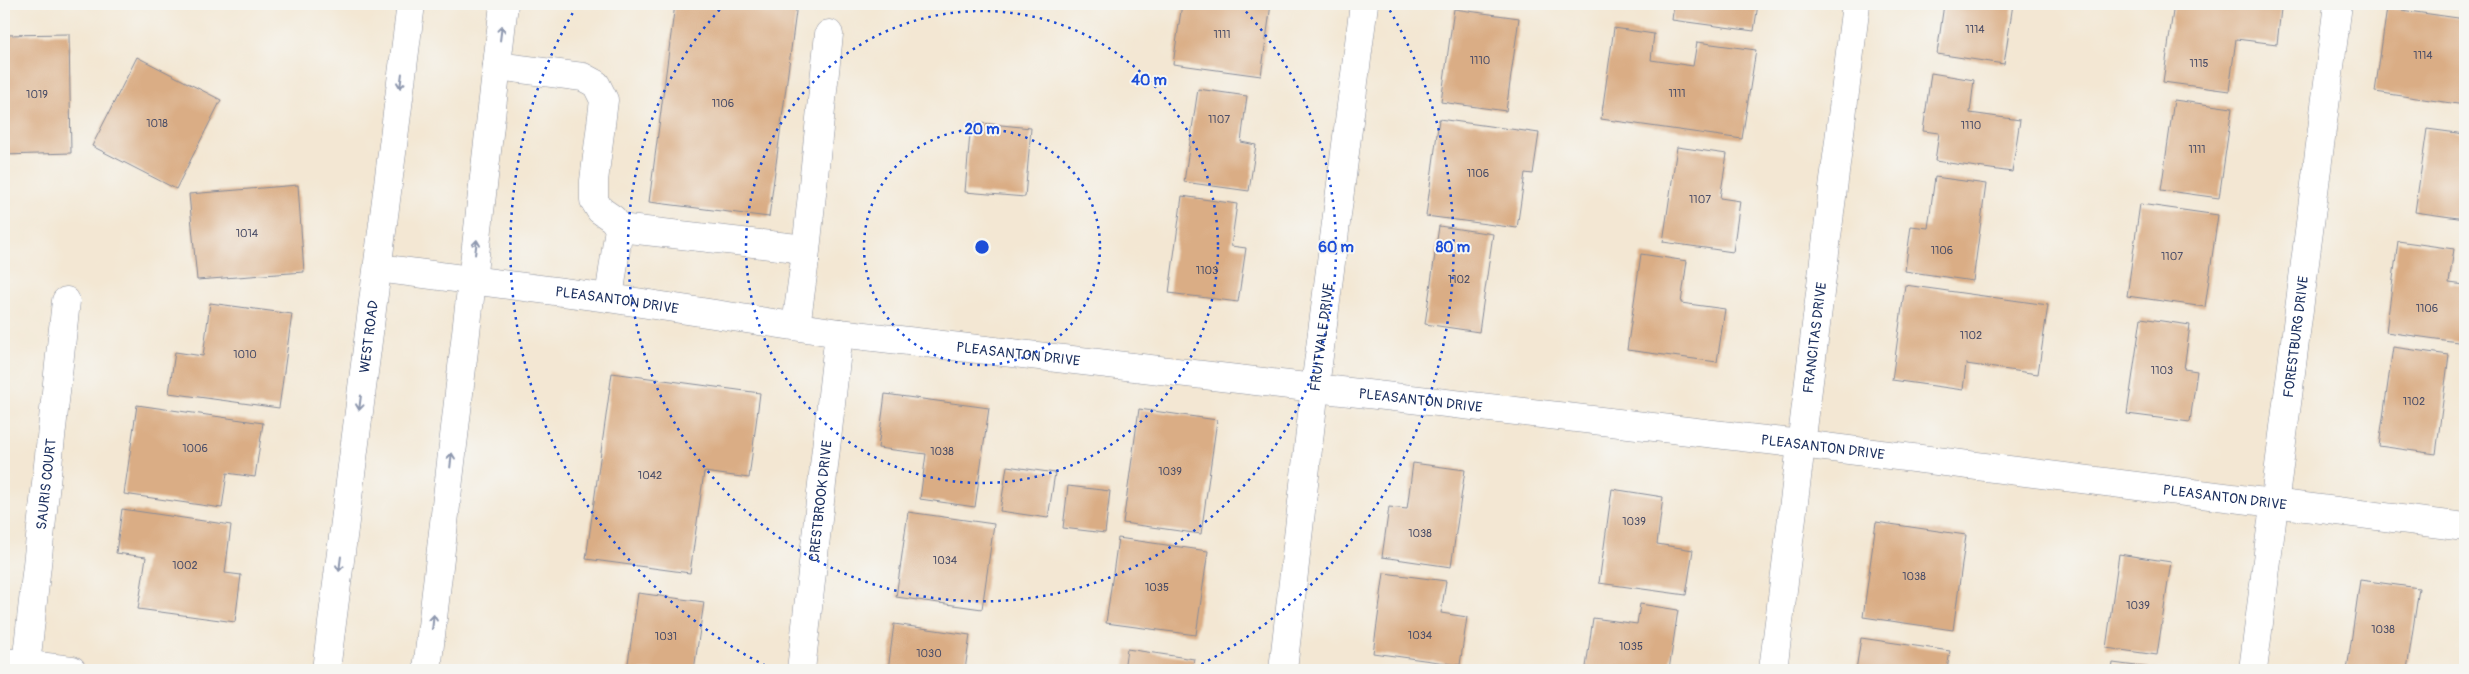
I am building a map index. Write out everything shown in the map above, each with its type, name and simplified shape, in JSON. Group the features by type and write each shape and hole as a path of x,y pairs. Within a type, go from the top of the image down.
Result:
{"street":[{"name":"WEST ROAD","path":"326,670 411,4"},
{"path":"427,670 504,4"},
{"name":"FRUITVALE DRIVE","path":"1283,670 1314,387 1364,4"},
{"name":"FRANCITAS DRIVE","path":"1773,670 1856,4"},
{"name":"FORESTBURG DRIVE","path":"2253,670 2338,4"},
{"path":"796,326 806,260 829,34"},
{"path":"497,66 583,77 596,84 604,100 594,182 594,200 600,210 613,219 619,228 609,298"},
{"path":"619,228 797,248 806,260"},
{"name":"PLEASANTON DRIVE","path":"378,268 609,298 839,333 1800,444 2465,527"},
{"name":"SAURIS COURT","path":"15,663 66,301"},
{"name":"CRESTBROOK DRIVE","path":"801,670 839,333"},
{"path":"15,663 72,670"}],"shaded area":[{"path":"326,4 371,4 370,9"}],"building":[{"path":"675,4 797,4 769,217 649,202"},
{"path":"1182,4 1271,4 1261,76 1173,64"},
{"path":"1674,4 1758,4 1754,31 1672,20"},
{"path":"1944,4 2013,4 2004,64 1937,54"},
{"path":"2174,4 2239,4 2281,9 2277,44 2236,39 2229,91 2163,82"},
{"path":"2387,8 2465,19 2465,105 2375,92"},
{"path":"1454,9 1519,18 1506,111 1441,102"},
{"path":"1614,28 1654,34 1651,60 1693,66 1697,42 1756,50 1742,139 1601,119"},
{"path":"69,34 71,153 4,155 4,35"},
{"path":"137,57 221,100 176,189 92,146"},
{"path":"1931,73 1974,80 1970,113 2020,120 2012,172 1935,161 1939,133 1923,131"},
{"path":"1198,89 1247,96 1241,142 1256,145 1249,191 1184,182"},
{"path":"2174,100 2232,108 2219,198 2161,190"},
{"path":"1439,119 1539,133 1533,174 1525,173 1517,228 1426,216"},
{"path":"971,122 1031,128 1025,197 965,192"},
{"path":"2427,129 2465,134 2465,219 2415,212"},
{"path":"1677,147 1727,154 1720,198 1740,201 1733,252 1663,242"},
{"path":"1935,177 1986,184 1973,281 1905,271 1911,226 1928,228"},
{"path":"298,185 304,272 197,280 189,194"},
{"path":"1182,196 1237,204 1231,246 1246,248 1238,302 1169,293"},
{"path":"2140,204 2218,215 2205,307 2127,296"},
{"path":"1439,226 1493,234 1479,332 1425,324"},
{"path":"2398,241 2454,249 2449,283 2465,285 2465,343 2386,332"},
{"path":"1641,254 1687,261 1681,303 1725,309 1717,362 1627,350"},
{"path":"1905,285 2048,305 2038,374 1966,364 1963,390 1892,380"},
{"path":"210,303 292,314 279,408 169,393 175,352 203,356"},
{"path":"2141,318 2190,325 2184,369 2197,371 2190,422 2127,414"},
{"path":"2393,347 2449,355 2436,454 2379,446"},
{"path":"612,373 760,393 749,478 704,472 690,573 586,559"},
{"path":"885,394 989,408 975,507 920,499 926,454 878,448"},
{"path":"137,405 263,423 255,477 227,473 222,508 124,494"},
{"path":"1139,409 1217,420 1201,534 1123,523"},
{"path":"1413,463 1465,470 1451,567 1382,557 1389,507 1407,509"},
{"path":"1007,466 1055,473 1048,518 1000,511"},
{"path":"1068,486 1110,491 1105,533 1063,528"},
{"path":"1612,489 1663,497 1657,544 1693,550 1686,595 1599,583"},
{"path":"122,509 231,525 225,573 241,575 235,622 138,609 146,557 116,553"},
{"path":"908,512 994,524 982,609 896,597"},
{"path":"1876,522 1966,535 1953,630 1863,617"},
{"path":"1118,538 1208,551 1196,635 1106,623"},
{"path":"2119,554 2171,562 2157,655 2106,648"},
{"path":"1384,573 1446,581 1441,613 1467,617 1460,665 1373,653"},
{"path":"2360,580 2419,588 2407,670 2347,670"},
{"path":"638,593 704,602 694,670 627,670"},
{"path":"1640,604 1678,610 1669,670 1607,670 1586,667 1593,618 1637,624"},
{"path":"894,624 970,635 965,670 888,670"},
{"path":"1861,638 1950,651 1947,670 1856,670"},
{"path":"1127,649 1194,659 1192,670 1124,670"},
{"path":"2113,663 2159,669 2159,670 2112,670"}]}
